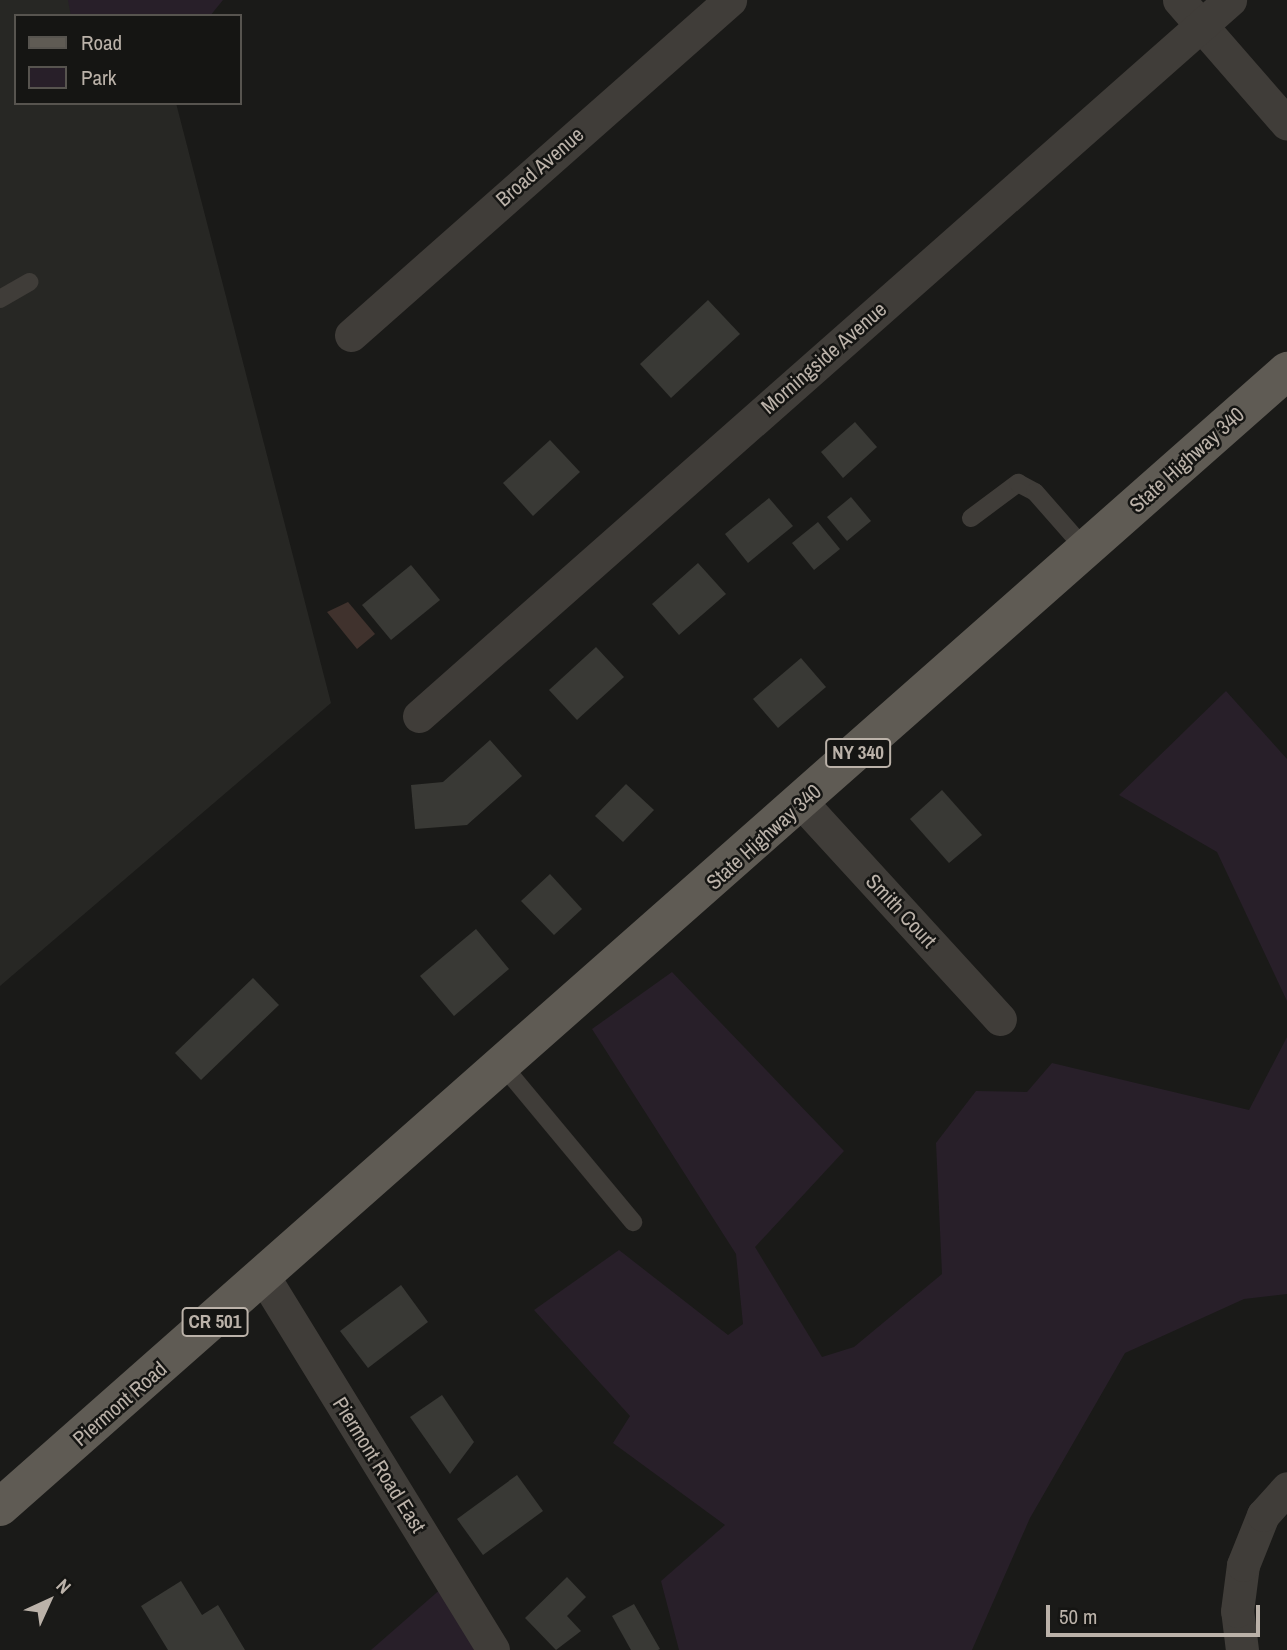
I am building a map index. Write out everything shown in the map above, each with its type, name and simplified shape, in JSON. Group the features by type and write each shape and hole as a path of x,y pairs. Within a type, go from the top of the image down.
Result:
{"main road":[{"name":"State Highway 340","path":"428,1134 1287,372"},
{"name":"Piermont Road","path":"0,1507 265,1279 428,1134"}],"street":[{"name":"Broad Avenue","path":"351,335 730,0"},
{"path":"1178,0 1287,124"},
{"name":"Morningside Avenue","path":"419,716 1230,0"},
{"name":"Smith Court","path":"802,803 1000,1019"},
{"name":"Piermont Road East","path":"265,1279 494,1650"},
{"path":"1242,1650 1237,1611 1243,1565 1263,1515 1287,1488"}],"lane":[{"path":"0,299 30,282"},
{"path":"971,518 1018,483 1035,492 1086,550"},
{"path":"503,1067 633,1222"}],"shaded area":[{"path":"0,0 150,0 154,14 14,14 14,105 177,105 331,703 0,986"},
{"path":"348,602 375,634 357,649 327,612"}],"green space":[{"path":"68,0 223,0 212,14 71,14"},
{"path":"1226,691 1287,759 1287,1001 1217,852 1119,795"},
{"path":"672,972 844,1151 755,1247 822,1357 854,1347 942,1274 936,1143 976,1091 1027,1092 1052,1063 1249,1110 1287,1037 1287,1294 1244,1299 1125,1353 1030,1518 972,1650 679,1650 661,1581 725,1525 613,1443 630,1416 534,1310 619,1250 728,1335 743,1324 736,1254 592,1029"},
{"path":"443,1587 480,1650 371,1650"}],"building":[{"path":"708,300 740,334 671,398 640,364"},
{"path":"855,422 877,447 843,478 821,452"},
{"path":"550,440 580,472 533,516 503,483"},
{"path":"851,497 871,521 847,541 827,517"},
{"path":"769,498 793,526 748,563 725,534"},
{"path":"818,522 840,549 814,570 792,543"},
{"path":"698,563 726,594 679,635 652,604"},
{"path":"411,565 440,600 391,640 362,605"},
{"path":"596,647 624,677 577,720 549,690"},
{"path":"801,658 826,687 778,728 753,699"},
{"path":"490,740 522,776 467,825 415,829 411,785 443,782"},
{"path":"626,784 654,810 623,842 595,816"},
{"path":"942,790 982,835 949,863 910,819"},
{"path":"550,874 582,909 554,935 521,901"},
{"path":"476,929 509,969 454,1016 420,976"},
{"path":"253,978 279,1005 201,1080 175,1053"},
{"path":"401,1285 428,1322 368,1368 340,1331"},
{"path":"442,1395 474,1442 450,1474 410,1417"},
{"path":"517,1475 543,1511 483,1555 457,1519"},
{"path":"567,1577 586,1597 567,1616 581,1631 556,1650 525,1618"},
{"path":"181,1581 202,1615 218,1605 245,1650 168,1650 141,1606"},
{"path":"634,1604 660,1649 631,1650 612,1616"}]}
